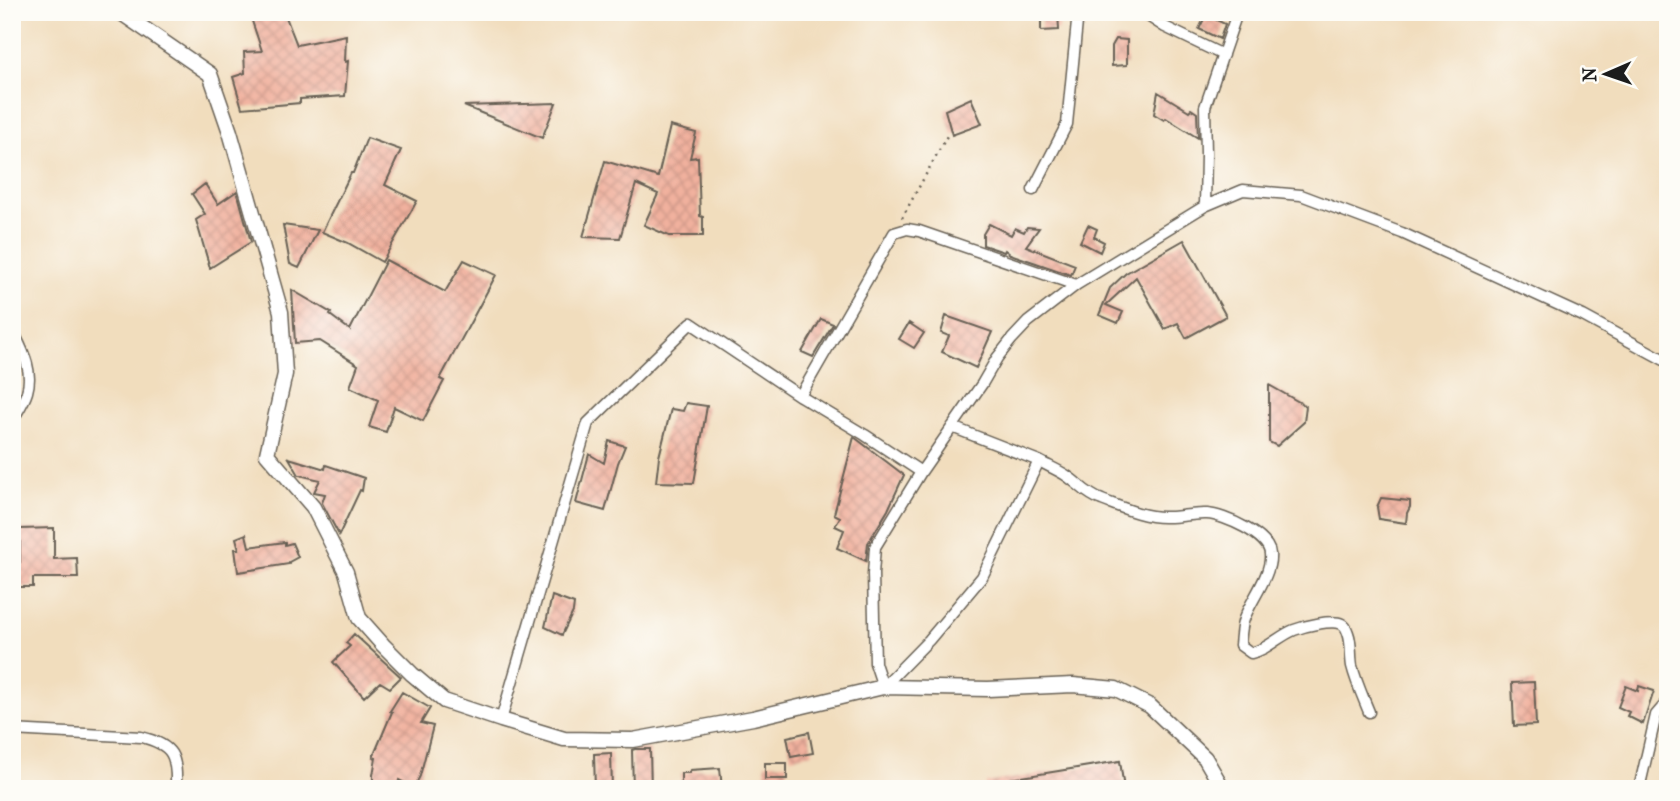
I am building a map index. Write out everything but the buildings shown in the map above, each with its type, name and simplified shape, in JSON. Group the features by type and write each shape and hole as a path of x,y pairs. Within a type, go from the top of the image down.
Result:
{"street":[{"path":"120,12 210,74 226,121 281,312 285,374 267,454 313,508 346,572 359,618 412,674 444,701 564,739 633,740 753,718 883,687 988,689 1073,685 1116,689 1150,706 1205,758 1223,789"},
{"path":"1033,190 1067,124 1077,12"},
{"path":"1142,12 1165,27 1223,55"},
{"path":"1205,206 1205,107 1236,12"},
{"path":"883,687 875,663 875,547 997,358 1028,322 1076,285 1205,206 1243,190 1301,195 1402,233 1583,316 1668,362"},
{"path":"800,396 894,233 907,229 919,231 1076,285"},
{"path":"501,720 588,423 691,323 921,472"},
{"path":"12,329 26,357 30,377 27,393 12,421"},
{"path":"952,427 1039,461 1069,477 1098,499 1139,513 1163,517 1210,514 1258,535 1269,546 1271,558 1244,619 1240,645 1251,653 1258,652 1290,631 1304,626 1343,624 1350,637 1352,664 1359,690 1369,712"},
{"path":"883,687 929,640 982,577 1039,461"},
{"path":"1639,789 1656,715 1668,701"},
{"path":"12,730 151,739 172,753 175,760 176,789"}],"path":[{"path":"894,233 947,136"}]}
